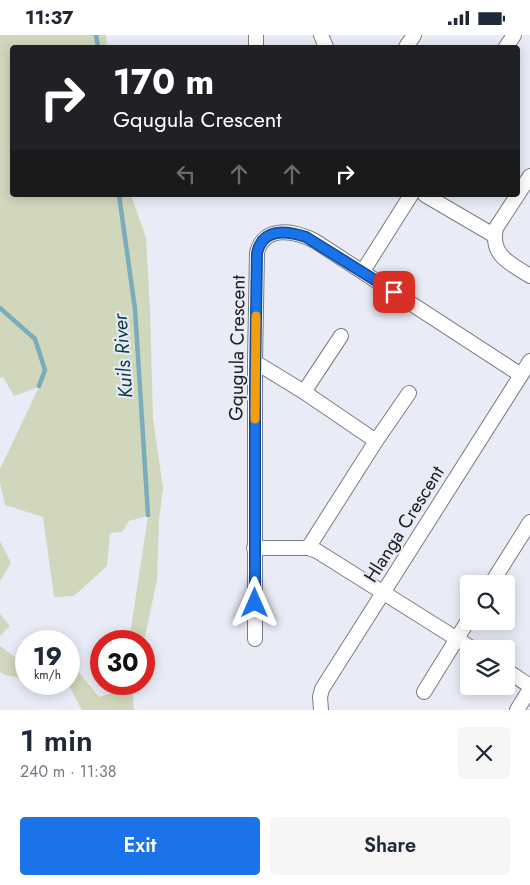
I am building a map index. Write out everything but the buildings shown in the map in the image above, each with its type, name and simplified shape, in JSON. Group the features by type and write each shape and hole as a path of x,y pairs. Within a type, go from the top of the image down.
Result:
{"street":[{"path":"520,191 530,175"},
{"path":"362,271 406,197"},
{"path":"427,197 495,236"},
{"path":"516,197 496,228 495,243 500,255 530,276"},
{"name":"Gqugula Crescent","path":"255,639 255,362 257,253 262,241 272,234 280,232 296,234 315,241 521,375"},
{"path":"304,392 341,336"},
{"name":"Hlanga Crescent","path":"322,710 320,697 322,689 530,361"},
{"path":"255,362 304,392 376,441"},
{"path":"308,548 409,393"},
{"path":"497,575 530,522"},
{"path":"254,548 308,548 329,558 460,640"},
{"path":"424,692 462,630"},
{"path":"515,676 530,687 517,710"}],"green space":[{"path":"0,35 106,35 107,45 10,45 10,197 132,197 146,238 153,419 163,488 159,520 157,580 146,630 131,630 148,516 129,521 122,532 110,533 107,566 74,596 54,597 43,517 5,505 0,483 0,469 39,387 14,396 3,377 0,378"},
{"path":"0,541 11,563 0,581"},
{"path":"0,614 10,626 0,636"},
{"path":"0,646 15,657 15,677 0,672"},
{"path":"80,674 90,686 90,695 97,695 99,697 106,695 133,695 134,710 82,710 74,695 80,695"}],"waterway":[{"name":"Kuils River","path":"96,35 98,45"},
{"name":"Kuils River","path":"119,197 135,309 148,515"},
{"name":"Kuils River","path":"0,308 35,339 45,370 39,386"}],"slow traffic":[{"path":"255,419 256,316"}],"route":[{"path":"255,603 255,362 257,253 259,246 267,237 280,232 288,232 306,237 394,292"}]}
